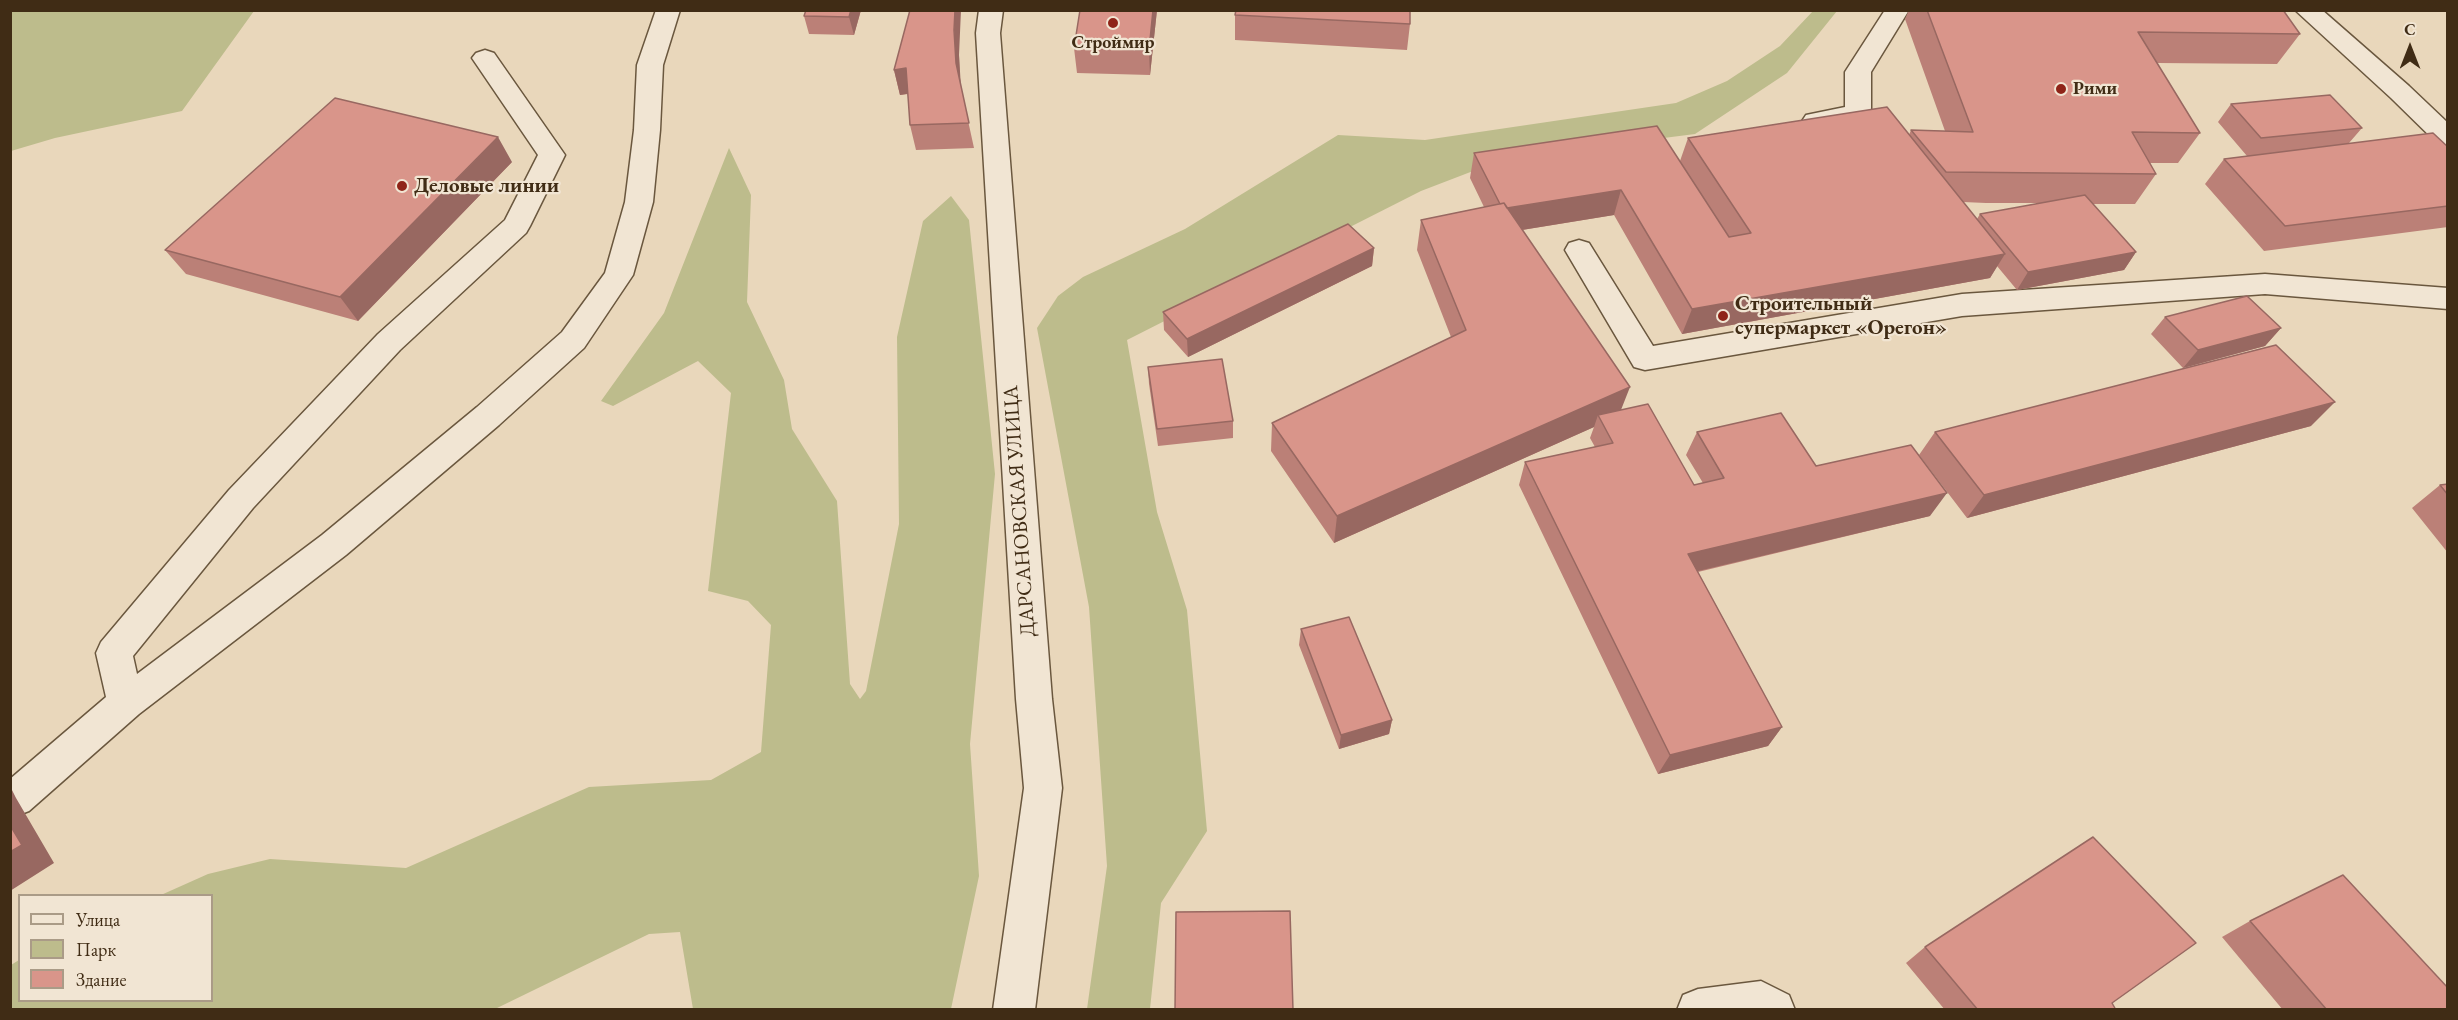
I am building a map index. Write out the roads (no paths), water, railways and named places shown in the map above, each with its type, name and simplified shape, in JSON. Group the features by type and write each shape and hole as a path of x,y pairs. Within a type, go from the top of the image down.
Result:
{"street":[{"path":"16,798 126,703 334,545 488,416 573,340 619,275 639,202 647,130 650,65 668,10"},
{"name":"ДАРСАНОВСКАЯ УЛИЦА","path":"992,10 987,33 1034,699 1043,788 1014,1010"},
{"path":"1788,126 1858,113 1858,72 1897,10"},
{"path":"2307,10 2400,92 2448,139"},
{"path":"126,703 114,653 241,500 389,342 516,226 552,155 485,58"},
{"path":"1579,250 1645,359 1974,304 2265,284 2448,299"},
{"path":"1698,1010 1761,1002 1774,1010"}],"place":[{"name":"Строймир","path":"1113,23"},
{"name":"Рими","path":"2061,89"},
{"name":"Деловые линии","path":"402,186"},
{"name":"Строительный супермаркет «Орегон»","path":"1723,316"}]}
